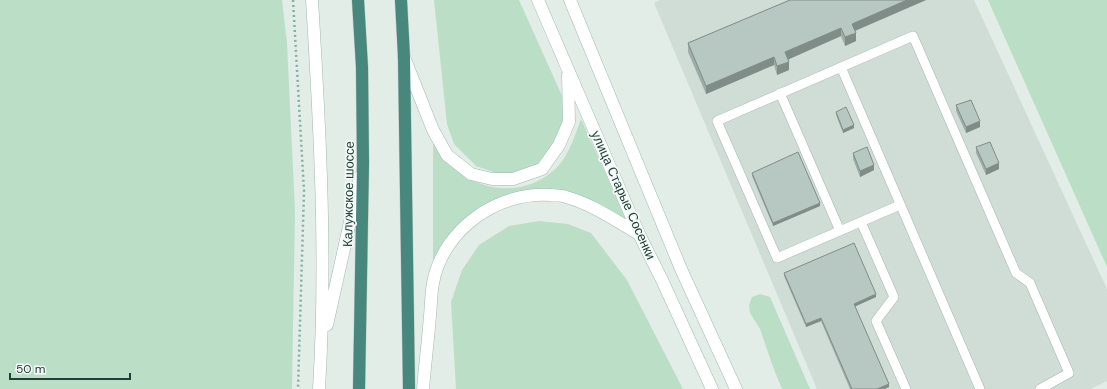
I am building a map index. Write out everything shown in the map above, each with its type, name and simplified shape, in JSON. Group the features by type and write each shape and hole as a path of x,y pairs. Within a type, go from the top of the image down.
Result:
{"highway":[{"name":"Калужское шоссе","path":"358,0 362,68 363,163 359,389"},
{"path":"401,0 404,57 410,389"}],"main road":[{"path":"312,0 318,97 323,272 322,352 319,389"},
{"name":"улица Старые Сосенки","path":"538,0 639,234 662,280 712,389"},
{"name":"улица Старые Сосенки","path":"570,0 681,269 736,389"},
{"path":"404,57 433,130 447,155 471,174 492,179 513,179 542,168 559,145 569,122 568,68"},
{"path":"322,352 363,163"},
{"path":"423,389 433,282 441,257 448,246 455,236 474,219 495,205 519,197 541,194 565,196 588,205 639,234"}],"lane":[{"path":"900,205 777,258 717,121 914,36 1016,273 1030,283 1069,373 1040,389"},
{"path":"841,67 980,389"},
{"path":"780,93 840,231"},
{"path":"861,222 894,297 876,321 906,389"}],"path":[{"path":"293,0 304,191 298,389"}],"shaded area":[{"path":"660,0 974,0 1107,289 1107,381 1091,389 817,389 654,3"}],"green space":[{"path":"0,0 282,0 287,43 295,211 292,389 0,389"},
{"path":"434,0 519,0 563,98 563,123 555,142 542,162 523,172 502,175 476,166 454,144 447,124"},
{"path":"988,0 1107,0 1107,267"},
{"path":"581,119 628,223 604,206 572,195 481,208 433,272 433,140 447,163 462,175 475,182 490,186 504,188 519,187 534,183 547,176 559,165 569,149"},
{"path":"539,221 568,224 591,233 627,280 683,389 456,389 451,302 462,270 479,245 509,226"},
{"path":"760,294 770,297 810,389 782,389 760,329 750,313 749,305 752,297"}],"building":[{"path":"790,0 907,0 852,24 856,33 845,37 841,28 785,52 789,62 777,66 774,57 706,86 688,43"},
{"path":"971,100 980,121 966,127 956,105"},
{"path":"846,107 854,125 843,130 836,112"},
{"path":"990,142 999,163 986,169 976,147"},
{"path":"867,147 874,165 860,171 853,153"},
{"path":"798,152 820,203 773,223 752,173"},
{"path":"854,243 876,294 854,304 889,384 877,389 852,389 821,318 806,324 784,273"}]}
